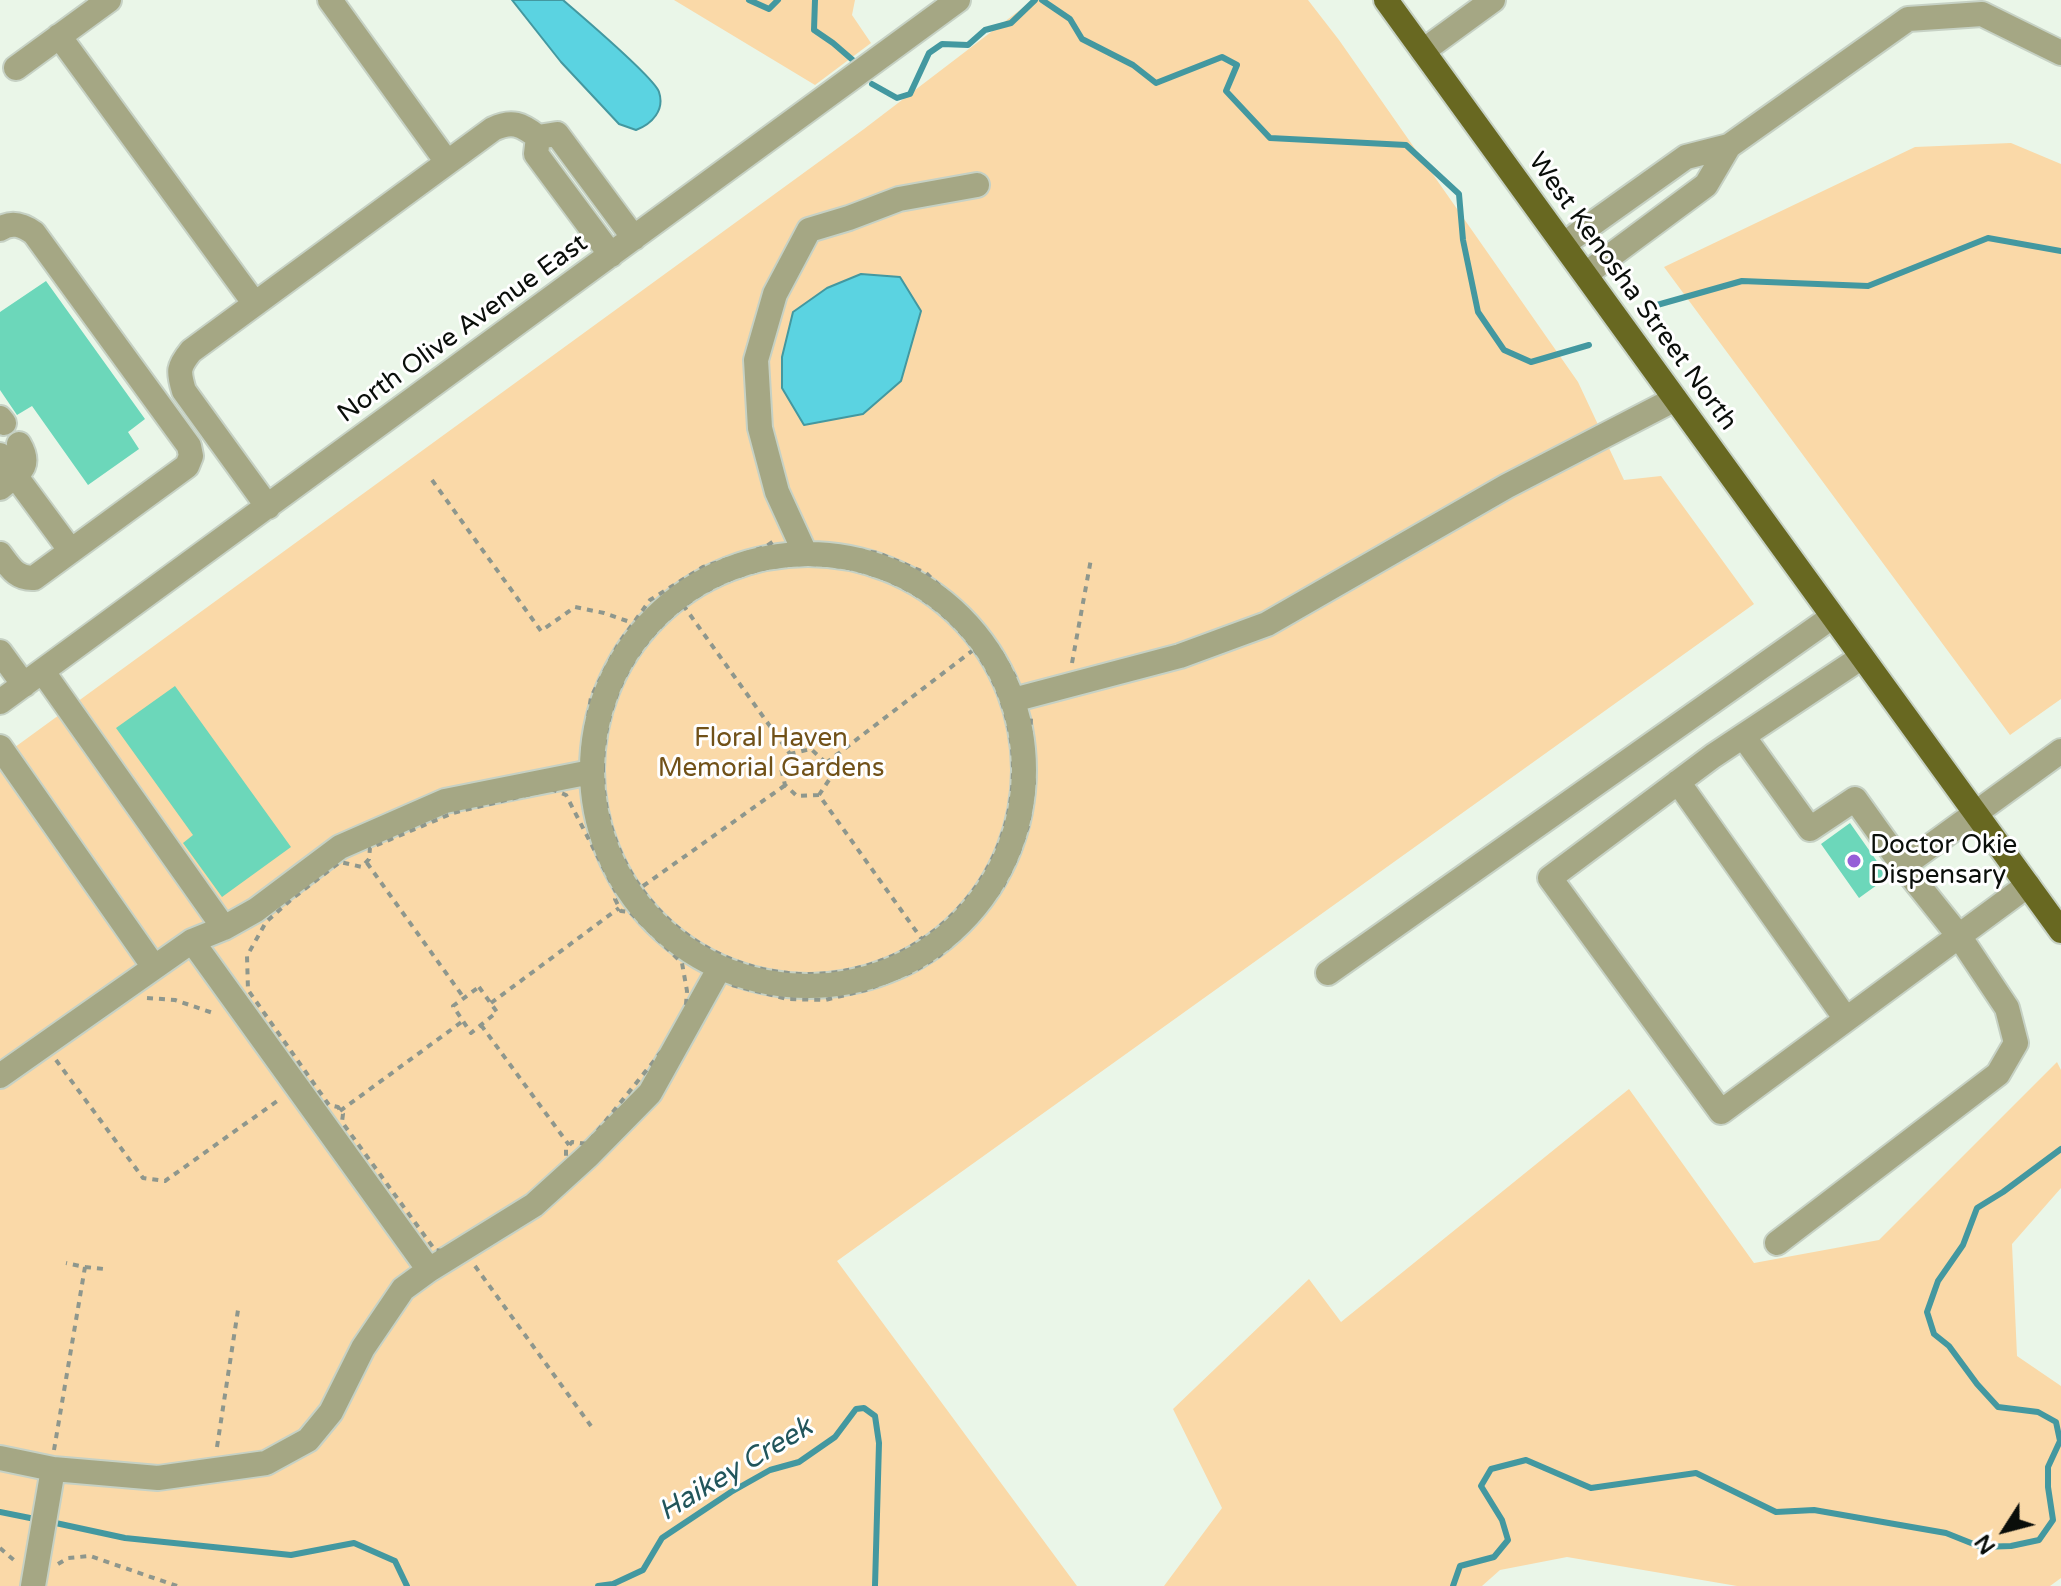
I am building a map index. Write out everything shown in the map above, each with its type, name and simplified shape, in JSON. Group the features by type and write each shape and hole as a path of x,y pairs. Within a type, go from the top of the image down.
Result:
{"main road":[{"name":"West Kenosha Street North","path":"1386,0 2061,931"}],"street":[{"path":"16,68 109,0"},
{"path":"330,0 447,162"},
{"path":"1423,51 1493,0"},
{"name":"North Olive Avenue East","path":"0,702 955,1"},
{"path":"1564,244 1686,157 1729,146 1908,19 1983,7 2061,53"},
{"path":"59,36 255,304"},
{"path":"268,507 184,391 179,372 181,364 191,351 447,162 504,124 527,128 538,137 557,134 634,238"},
{"path":"538,137 536,154 611,255"},
{"path":"1586,274 1706,185 1729,146"},
{"path":"559,187 583,169"},
{"path":"809,548 777,492 760,428 756,360 775,294 809,230 899,199 977,185"},
{"path":"0,229 16,224 34,233 190,451 187,466 34,578 15,574 0,554"},
{"path":"1017,695 1180,656 1267,624 1507,486 1675,399"},
{"path":"10,450 8,482 71,551"},
{"path":"809,548 872,563 933,593 981,640 1017,695 1024,754 1021,809 1005,862 975,909 935,946 887,972 833,986 778,985 722,976 669,936 626,887 599,827 584,766 614,671 640,632 674,599 714,574 758,558 809,548"},
{"path":"1328,973 1832,617"},
{"path":"0,652 34,679 224,928"},
{"path":"1862,657 1678,782 1550,878 1721,1112 2028,885"},
{"path":"1743,736 1810,829 1855,799 1959,936 2007,1008 2016,1043 1998,1074 1777,1243"},
{"path":"0,747 154,967"},
{"path":"1903,866 2061,751"},
{"path":"0,1076 192,941 256,910 340,847 445,801 584,766"},
{"path":"1678,782 1846,1019"},
{"path":"192,941 429,1270"},
{"path":"0,1458 51,1473 158,1478 266,1463 308,1440 331,1412 363,1348 403,1289 534,1205 588,1156 650,1093 722,976"},
{"path":"41,1571 51,1473"}],"path":[{"path":"432,480 541,631 575,607 633,623"},
{"path":"584,766 591,697 619,643 650,600 703,567 765,547 781,536"},
{"path":"809,548 878,553 926,573 973,617 999,649 1017,695"},
{"path":"1069,677 1091,559"},
{"path":"797,562 848,566 911,590 959,634 972,651 994,680 1014,757 1010,822 982,884 930,933 865,968 823,976 779,975 721,961 670,928 643,886 607,804 604,734 618,682 646,637 683,605 732,577 797,562"},
{"path":"683,605 790,754"},
{"path":"826,763 972,651"},
{"path":"722,976 787,999 825,1000 866,990 916,970 939,956 961,936 1002,888 1017,857 1028,826 1034,784 1030,718 1036,708"},
{"path":"811,749 826,763 829,780 819,795 797,796 785,785 781,768 790,754 811,749"},
{"path":"643,886 785,785"},
{"path":"551,789 566,795 616,892 615,899 621,911 630,912 682,963 687,991 685,1018 666,1046 587,1144 572,1142 566,1149 566,1164 526,1200 452,1252 435,1250 342,1122 343,1114 338,1107 329,1105 248,990 247,956 266,922 340,862 362,867 366,863 370,848 453,813 551,789"},
{"path":"819,795 921,938"},
{"path":"366,863 464,998"},
{"path":"491,1003 619,908"},
{"path":"479,987 497,1012 471,1033 453,1006 464,998 479,987"},
{"path":"147,998 175,1000 227,1017"},
{"path":"340,1111 463,1021"},
{"path":"481,1025 569,1145"},
{"path":"49,1051 143,1178 165,1181 284,1095"},
{"path":"469,1258 591,1426"},
{"path":"66,1263 104,1269"},
{"path":"51,1473 85,1267"},
{"path":"217,1447 238,1310"},
{"path":"41,1571 68,1558 90,1556 177,1586"}],"green space":[{"path":"674,0 855,0 852,15 871,43 815,85"},
{"name":"Floral Haven Memorial Gardens","path":"1033,0 1308,0 1578,382 1624,480 1661,476 1754,604 837,1261 1077,1586 0,1586 0,758 864,129"},
{"path":"2011,143 2061,164 2061,699 2010,735 1664,267 1915,147"},
{"path":"2057,1062 2061,1070 2061,1188 2012,1244 2017,1356 2061,1386 2061,1578 2050,1586 1737,1586 1567,1557 1500,1570 1482,1586 1164,1586 1222,1508 1173,1409 1309,1279 1341,1322 1629,1089 1754,1263 1879,1240"}],"water":[{"path":"512,0 563,0 654,84 660,99 656,116 636,130 619,124 561,62"},
{"path":"861,274 900,277 921,311 901,381 863,414 804,425 782,388 782,357 793,312 827,288"}],"building":[{"path":"46,281 145,419 128,432 139,449 88,485 32,406 17,415 0,390 0,312"},
{"path":"175,686 291,847 222,897 183,843 193,835 116,728"},
{"name":"Doctor Okie Dispensary","path":"1850,823 1888,877 1859,898 1821,844"}],"waterway":[{"path":"749,0 769,9 778,0"},
{"path":"815,0 814,30 855,62"},
{"path":"872,84 897,98 910,94 929,53 942,44 968,45 985,30 1011,23 1035,0"},
{"path":"1042,0 1070,19 1082,39 1133,65 1156,83 1222,57 1237,65 1226,91 1270,138 1406,145 1459,194 1463,240 1478,312 1504,350 1531,362 1589,345"},
{"path":"1657,305 1742,281 1868,286 1988,238 2061,251"},
{"name":"Haikey Creek","path":"1453,1586 1460,1566 1494,1557 1508,1540 1502,1520 1481,1486 1491,1469 1526,1460 1591,1488 1696,1473 1776,1512 1814,1510 1946,1533 1981,1547 2011,1546 2039,1540 2053,1520 2048,1467 2060,1441 2056,1422 2038,1412 1998,1407 1949,1346 1934,1334 1927,1312 1938,1281 1963,1245 1977,1208 2061,1149"},
{"name":"Haikey Creek","path":"598,1586 613,1584 643,1570 662,1538 770,1470 799,1462 835,1437 856,1409 864,1408 875,1416 879,1443 875,1586"},
{"name":"Haikey Creek","path":"0,1512 40,1520"},
{"name":"Haikey Creek","path":"51,1522 125,1538 291,1555 354,1543 395,1561 407,1586"}],"place":[{"name":"Doctor Okie Dispensary","path":"1854,861"}]}
